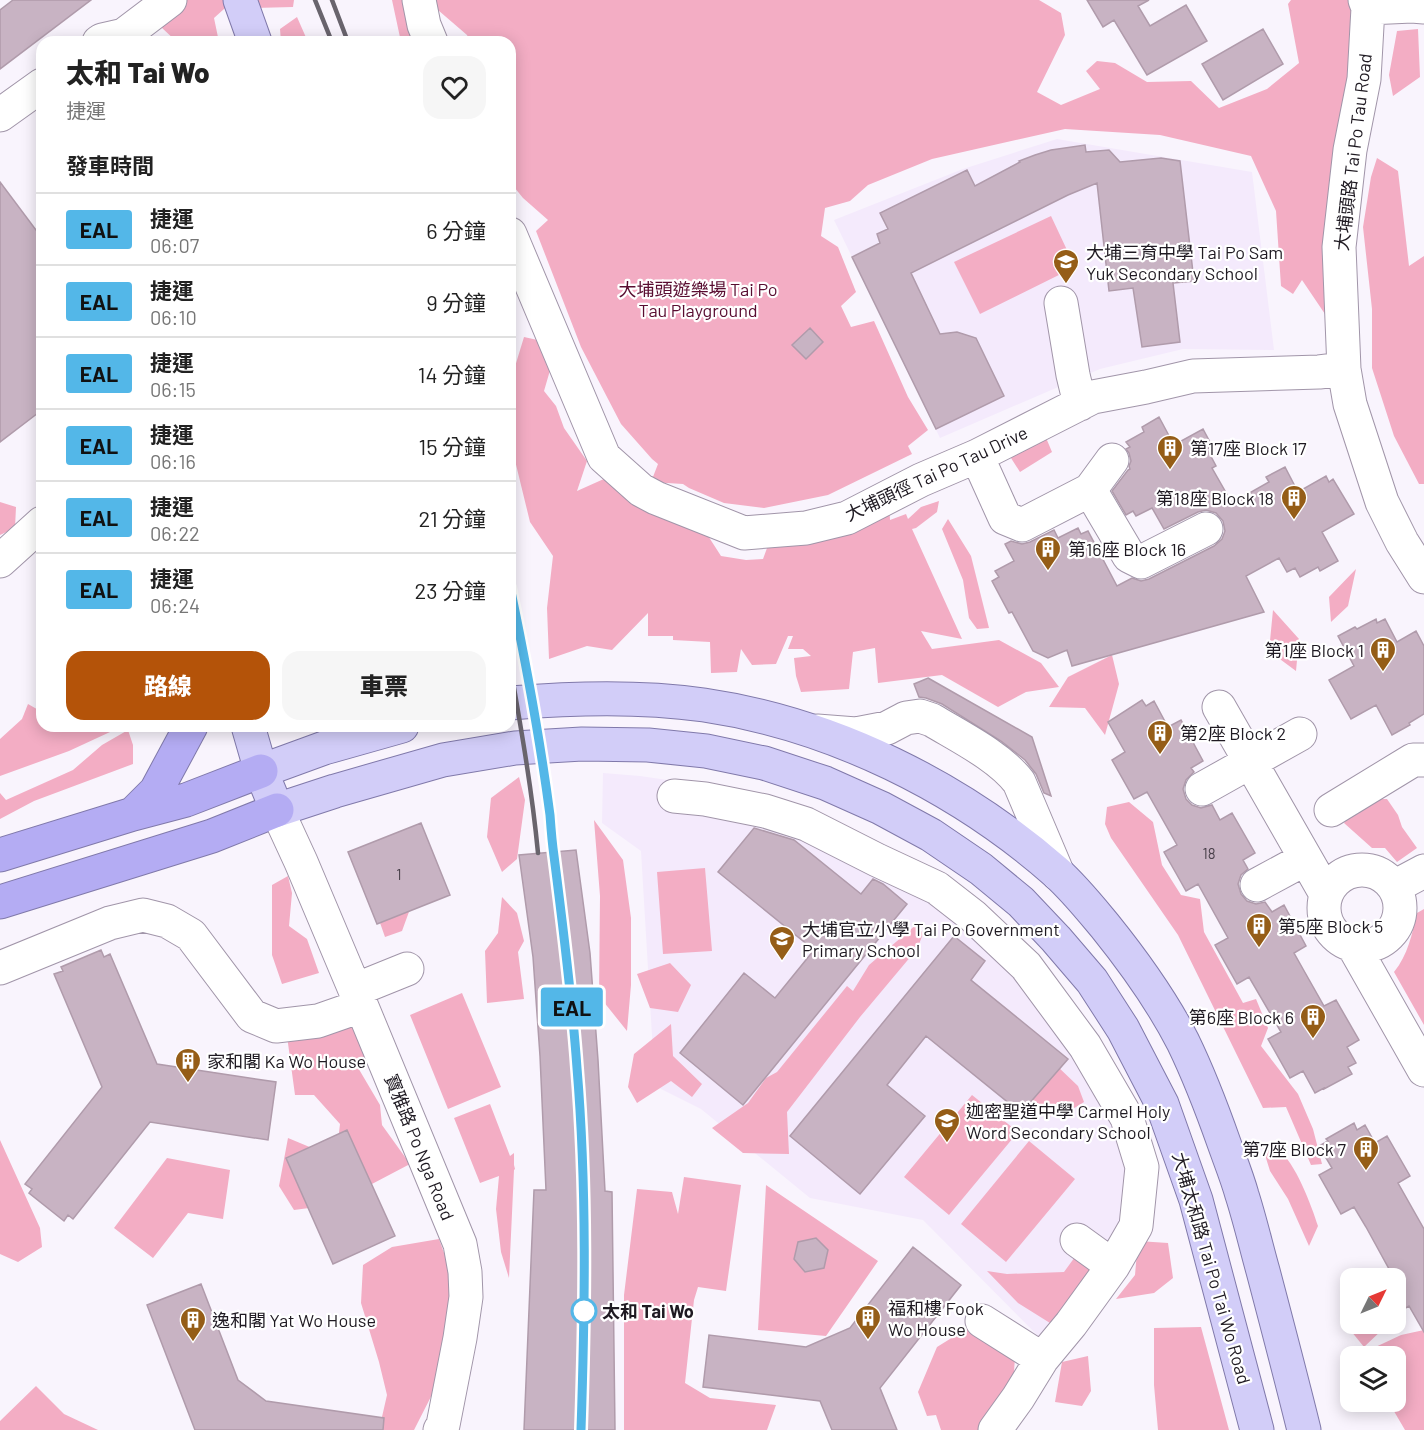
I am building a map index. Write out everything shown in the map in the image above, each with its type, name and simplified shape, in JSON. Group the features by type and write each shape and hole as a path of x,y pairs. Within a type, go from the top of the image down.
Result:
{"highway":[{"path":"133,814 156,791 188,732"},
{"path":"0,855 186,800 261,771"},
{"path":"0,902 212,836 277,810"}],"main road":[{"path":"240,0 253,36"},
{"path":"516,703 572,698 646,699 715,707 806,730 860,748 905,771 1002,829 1058,874 1089,907 1126,953 1182,1040 1206,1093 1242,1194 1304,1430"},
{"path":"250,732 261,771 277,810"},
{"path":"261,771 324,748 381,732"},
{"name":"大埔太和路 Tai Po Tai Wo Road","path":"277,810 453,758 515,748 582,744 648,746 706,751 764,763 825,783 881,808 931,835 981,869 1021,902 1092,981 1123,1029 1162,1104 1196,1200 1257,1430"}],"street":[{"path":"122,36 170,0"},
{"path":"419,0 429,36"},
{"path":"1366,4 1424,7"},
{"name":"大埔頭路 Tai Po Tau Road","path":"1366,4 1364,79 1350,150 1339,247 1344,369 1350,404 1382,502 1402,542 1424,577"},
{"path":"0,115 36,89"},
{"name":"大埔頭徑 Tai Po Tau Drive","path":"516,248 604,457 641,490 744,533 806,528 847,518 1093,397 1193,376 1319,372 1344,369"},
{"path":"1061,303 1080,404"},
{"path":"977,456 1005,518 1022,525 1090,490 1112,460"},
{"path":"1090,490 1129,556 1141,562 1206,529"},
{"path":"0,561 36,529"},
{"path":"1219,706 1326,894"},
{"path":"806,730 856,734 887,728 906,718 920,716 932,720 998,761 1011,772 1019,782 1058,874"},
{"path":"1202,789 1300,734"},
{"path":"1331,810 1413,760 1424,760"},
{"path":"674,796 705,799 765,811 806,824 937,888 973,916 1026,966 1085,1046 1127,1118 1142,1167 1136,1226 1113,1266 1071,1324 1042,1359 995,1430"},
{"name":"寶雅路 Po Nga Road","path":"277,810 301,862 460,1244 465,1272 466,1297 442,1428"},
{"path":"1257,885 1305,859"},
{"path":"1358,869 1372,870 1385,877 1394,887 1401,908 1399,920 1394,930 1376,944 1353,945 1342,940 1332,931 1326,920 1324,907 1326,894 1334,882 1345,873 1358,869"},
{"path":"1394,887 1424,871"},
{"path":"0,968 110,923 144,915 167,921 191,935 252,1016 276,1026 318,1022 407,969"},
{"path":"1353,945 1424,1070"},
{"path":"1077,1240 1113,1266"},
{"path":"982,1321 1042,1359"}],"shaded area":[{"name":"大埔三育中學 Tai Po Sam Yuk Secondary School","path":"1057,139 1252,172 1274,350 1183,349 1100,369 940,438 834,220 963,169"},
{"path":"603,773 695,784 884,849 1015,978 1076,1052 1119,1129 1125,1176 1118,1243 1049,1347 923,1220 810,1198 701,1109 655,1086 641,851 602,823"}],"green space":[{"path":"181,0 234,0 214,18 218,36 171,36 161,27"},
{"path":"249,0 294,0 293,7 252,8"},
{"path":"392,0 419,0 431,36 400,36"},
{"name":"大埔頭遊樂場 Tai Po Tau Playground","path":"431,0 1039,0 1061,13 1065,35 1037,92 1061,105 1100,89 1086,71 1097,61 1115,63 1147,82 1191,81 1219,108 1267,89 1299,63 1288,4 1291,0 1368,0 1329,320 1302,280 1293,294 1281,286 1276,211 1251,156 1160,135 1065,129 932,159 868,185 850,201 825,208 821,236 838,247 856,292 841,306 851,327 874,321 908,397 928,430 908,446 912,454 828,495 764,508 724,503 683,484 651,482 658,464 621,424 581,347 536,231 548,220 516,189 516,36 467,36 431,4"},
{"path":"297,17 305,36 281,36 280,29"},
{"path":"1418,29 1420,77 1393,96 1389,75 1397,31"},
{"path":"1377,158 1398,171 1409,266 1424,256 1424,484 1419,484 1394,436 1372,368 1372,309 1363,227 1371,177"},
{"path":"1051,216 1075,267 980,314 954,262"},
{"path":"524,337 542,341 551,367 544,391 556,406 564,428 587,461 577,491 606,478 703,528 721,556 746,560 763,559 770,540 889,501 890,520 906,514 908,519 921,507 939,501 937,512 912,529 962,639 921,631 932,649 999,640 1041,663 1059,687 1026,692 998,707 942,675 878,683 875,648 853,652 849,689 801,692 794,658 811,656 803,649 788,649 793,636 788,636 776,664 752,665 741,649 737,672 711,673 710,642 673,640 673,636 648,636 648,613 612,650 587,646 549,659 547,608 553,556 530,522 516,465 516,363"},
{"path":"1044,433 1052,452 1020,472 1011,458"},
{"path":"0,502 16,507 15,528 0,535"},
{"path":"948,519 971,556 989,628 977,629 969,618 963,580 942,529"},
{"path":"1356,569 1348,606 1331,622 1329,597"},
{"path":"1273,610 1299,639 1296,671 1269,651"},
{"path":"1112,655 1119,684 1105,735 1085,708 1049,707 1068,677"},
{"path":"28,704 36,709 36,732 110,732 69,751 0,776 0,739 22,719"},
{"path":"125,732 129,732 133,745 133,764 34,801 0,819 0,793 6,800 73,770 102,745"},
{"path":"519,777 525,800 517,859 502,872 487,837 491,798"},
{"path":"1362,799 1387,799 1398,815 1402,827 1417,848 1397,862 1385,848 1372,848 1344,823"},
{"path":"1129,802 1153,822 1162,865 1181,895 1200,899 1204,932 1243,1003 1256,999 1268,1028 1261,1046 1298,1094 1313,1129 1322,1164 1311,1165 1286,1107 1263,1108 1178,935 1111,838 1105,824 1107,807"},
{"path":"594,820 623,860 631,918 631,985 627,1031 599,996 600,896"},
{"path":"705,868 712,951 663,954 657,872"},
{"path":"288,876 292,893 289,926 307,939 319,973 282,984 272,955 272,885"},
{"path":"502,897 517,913 524,941 518,952 524,999 487,1003 485,951 498,933"},
{"path":"410,909 402,931 385,937 379,920"},
{"path":"1424,909 1424,1025 1394,972 1406,951 1417,913"},
{"path":"917,924 923,934 917,949 860,1017 787,1112 789,1154 743,1153 712,1128 748,1103 766,1078 777,1072 847,986 853,991 869,965"},
{"path":"670,963 691,985 678,1012 650,1008 637,974"},
{"path":"462,993 501,1087 448,1109 410,1015"},
{"path":"367,1012 379,1037 357,1066 380,1105 382,1125 410,1164 332,1205 294,1210 279,1186 288,1138 336,1158 340,1124 314,1095 295,1095 287,1036"},
{"path":"671,1024 673,1056 702,1084 692,1097 671,1081 637,1103 628,1087 634,1054"},
{"path":"1056,1065 1078,1086 1084,1102 1068,1112 1047,1117 1024,1095"},
{"path":"972,1095 1018,1132 949,1215 904,1177"},
{"path":"490,1104 510,1156 514,1153 509,1278 501,1252 496,1209 499,1176 480,1183 454,1118"},
{"path":"0,1140 40,1228 42,1247 18,1262 0,1254"},
{"path":"1029,1141 1075,1179 1006,1262 961,1224"},
{"path":"1261,1142 1278,1150 1284,1156 1302,1185 1318,1226 1309,1246 1288,1199 1270,1171"},
{"path":"167,1158 230,1170 223,1219 188,1213 153,1258 114,1228"},
{"path":"684,1177 741,1185 726,1291 698,1287 694,1300 685,1383 710,1398 776,1405 767,1430 624,1430 624,1295 637,1189 672,1192 678,1214"},
{"path":"766,1185 878,1261 826,1336 758,1330"},
{"path":"439,1239 460,1297 446,1314 457,1343 414,1430 379,1430 387,1395 361,1303 363,1265 392,1247"},
{"path":"1138,1241 1168,1243 1173,1278 1154,1293 1116,1299 1135,1275"},
{"path":"1080,1250 1092,1261 1079,1318 1050,1323 1018,1303 987,1271 1007,1274 1064,1272"},
{"path":"995,1311 1017,1328 1010,1430 980,1424 978,1430 941,1430 936,1415 927,1416 918,1392 937,1347"},
{"path":"1201,1327 1229,1430 1158,1430 1154,1385 1154,1328"},
{"path":"1424,1330 1424,1430 1405,1430 1394,1412 1406,1412 1406,1346 1378,1346 1406,1334"},
{"path":"1353,1334 1378,1334 1365,1346"},
{"path":"1088,1356 1091,1391 1082,1406 1055,1402 1062,1362"},
{"path":"36,1386 64,1414 98,1430 0,1430 0,1421"}],"building":[{"path":"13,0 91,0 44,36 36,36 36,42 0,69 0,10"},
{"path":"1087,0 1149,0 1138,6 1150,26 1186,5 1207,41 1147,75 1114,20 1103,27"},
{"path":"1263,29 1283,64 1223,100 1202,64"},
{"path":"1085,145 1086,152 1109,150 1120,162 1161,158 1180,161 1194,281 1173,283 1180,342 1142,347 1133,288 1109,291 1097,183 1068,195 911,273 940,334 957,332 976,338 1004,396 936,429 852,257 880,243 877,234 888,229 880,213 967,170 975,186 1019,161 1035,155"},
{"path":"0,182 36,230 36,415 0,442"},
{"path":"810,328 823,342 806,359 792,345"},
{"path":"1159,417 1174,445 1203,429 1212,446 1207,449 1216,466 1212,468 1232,503 1269,482 1266,477 1285,467 1298,492 1326,476 1329,482 1333,479 1354,514 1322,532 1338,561 1320,571 1318,567 1300,577 1295,568 1287,572 1279,558 1246,576 1264,612 1072,666 1067,650 1048,658 1033,651 992,581 999,577 995,571 1014,561 1005,544 1011,541 1022,544 1030,542 1054,530 1058,538 1078,528 1081,534 1088,531 1117,586 1132,578 1141,581 1149,579 1214,546 1222,539 1225,531 1223,521 1216,513 1206,510 1198,512 1164,529 1152,508 1136,516 1133,511 1126,515 1112,491 1130,469 1131,461 1126,449 1130,447 1126,442 1144,432 1142,427"},
{"name":"第1座 Block 1","path":"1376,619 1377,623 1385,619 1397,642 1416,631 1424,646 1424,714 1392,735 1376,705 1351,719 1329,680 1354,666 1338,636"},
{"path":"928,678 1032,737 1051,796 1044,793 1036,774 1025,760 1001,741 942,704 919,697 914,684"},
{"path":"1142,700 1146,706 1154,701 1168,727 1181,720 1203,761 1191,768 1194,772 1186,780 1183,789 1186,799 1192,805 1201,808 1212,805 1220,820 1232,813 1255,853 1243,860 1248,869 1241,875 1238,884 1241,894 1247,901 1256,904 1265,902 1272,912 1284,905 1306,946 1294,953 1324,1006 1336,1000 1359,1040 1347,1047 1356,1063 1348,1067 1352,1074 1324,1089 1315,1093 1303,1071 1290,1078 1268,1039 1281,1032 1249,977 1237,984 1215,945 1228,938 1198,884 1186,891 1164,852 1177,845 1147,792 1134,799 1112,760 1125,752 1108,722"},
{"path":"421,823 450,895 377,924 348,852"},
{"path":"754,828 794,840 861,894 873,879 883,884 907,904 743,1105 680,1053 744,973 775,998 814,950 718,872"},
{"path":"576,850 590,953 605,1191 612,1192 615,1430 524,1430 534,1190 546,1190 533,957 519,855"},
{"path":"954,936 985,961 971,980 1068,1059 1021,1113 926,1036 887,1085 925,1116 860,1194 790,1136"},
{"name":"家和閣 Ka Wo House","path":"101,950 104,957 110,954 157,1064 276,1082 268,1140 150,1122 73,1219 68,1215 64,1221 29,1193 32,1189 25,1184 102,1087 54,974 63,971 61,967"},
{"path":"1354,1123 1357,1130 1365,1125 1375,1143 1387,1136 1410,1176 1398,1183 1424,1229 1424,1332 1409,1306 1406,1308 1406,1268 1389,1268 1354,1207 1341,1214 1319,1175 1332,1168 1319,1146 1328,1141 1326,1139"},
{"path":"347,1130 395,1236 333,1264 286,1158"},
{"path":"816,1238 828,1250 824,1268 805,1272 794,1259 798,1242"},
{"name":"福和樓 Fook Wo House","path":"913,1247 961,1285 880,1388 897,1430 832,1430 820,1401 703,1387 709,1335 806,1347 850,1328"},
{"name":"逸和閣 Yat Wo House","path":"201,1284 238,1380 266,1401 384,1418 383,1430 195,1430 147,1305"}],"railway":[{"path":"315,0 330,36"},
{"path":"332,0 346,36"},
{"path":"516,615 536,719 553,852"},
{"path":"516,702 538,853"}],"metro line":[{"name":"EAL","path":"516,616 550,817 577,1068 584,1220 581,1430"}],"place":[{"name":"大埔三育中學 Tai Po Sam Yuk Secondary School","path":"1066,285"},
{"name":"第17座 Block 17","path":"1170,471"},
{"name":"第18座 Block 18","path":"1294,521"},
{"name":"第16座 Block 16","path":"1048,572"},
{"name":"第1座 Block 1","path":"1383,673"},
{"name":"第2座 Block 2","path":"1160,756"},
{"name":"第5座 Block 5","path":"1259,949"},
{"name":"大埔官立小學 Tai Po Government Primary School","path":"782,962"},
{"name":"第6座 Block 6","path":"1313,1040"},
{"name":"家和閣 Ka Wo House","path":"188,1084"},
{"name":"迦密聖道中學 Carmel Holy Word Secondary School","path":"947,1144"},
{"name":"第7座 Block 7","path":"1366,1172"},
{"name":"太和 Tai Wo","path":"584,1311"},
{"name":"福和樓 Fook Wo House","path":"868,1341"},
{"name":"逸和閣 Yat Wo House","path":"193,1343"}]}
